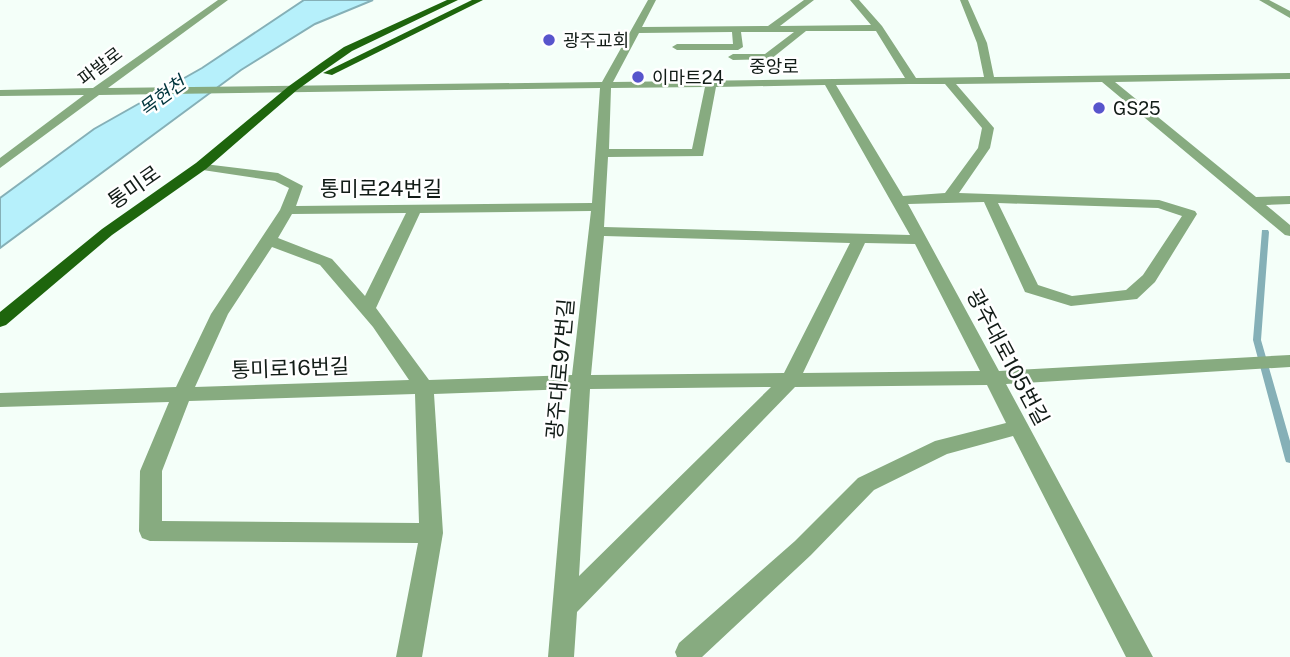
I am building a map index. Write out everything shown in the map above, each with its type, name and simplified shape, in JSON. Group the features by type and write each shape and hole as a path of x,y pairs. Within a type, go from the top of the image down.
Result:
{"main road":[{"name":"통미로","path":"0,321 107,232 201,166 293,88 348,49 454,0"},
{"name":"통미로","path":"293,88 479,0"}],"street":[{"name":"파발로","path":"0,164 224,0"},
{"path":"606,85 652,0"},
{"path":"769,29 810,0"},
{"path":"855,0 878,28 913,82"},
{"path":"964,0 982,43 990,81"},
{"path":"1264,0 1290,15"},
{"path":"635,30 878,28"},
{"path":"677,47 738,47 736,29"},
{"path":"733,57 767,57 803,29"},
{"name":"중앙로","path":"101,91 1290,76"},
{"path":"1105,79 1290,232"},
{"path":"948,81 989,128 984,148 948,197"},
{"name":"광주대로105번길","path":"829,83 899,200 1140,657"},
{"path":"601,153 698,153 711,84"},
{"name":"광주대로97번길","path":"561,657 581,383 599,207 606,85"},
{"path":"0,93 101,91"},
{"name":"통미로24번길","path":"201,166 278,177 296,186 287,210 599,207"},
{"path":"899,200 948,197 1158,204 1190,214 1149,278 1131,295 1072,302 1031,288 989,199"},
{"path":"1254,201 1290,200"},
{"path":"367,309 415,209"},
{"path":"287,210 220,314 181,394 151,471 150,531 431,533"},
{"path":"597,231 920,240"},
{"path":"564,608 790,380 860,237"},
{"path":"269,240 326,262 367,309 424,387 431,533 409,657"},
{"name":"통미로16번길","path":"0,400 581,383 992,378 1290,361"},
{"path":"688,652 803,548 866,484 942,447 1019,427"}],"water":[{"name":"목현천","path":"304,0 373,0 315,24 241,70 0,248 0,198 94,129 202,68"}],"waterway":[{"path":"1265,232 1257,340 1290,459"}],"place":[{"name":"광주교회","path":"549,40"},
{"name":"이마트24","path":"638,77"},
{"name":"GS25","path":"1099,108"}]}
